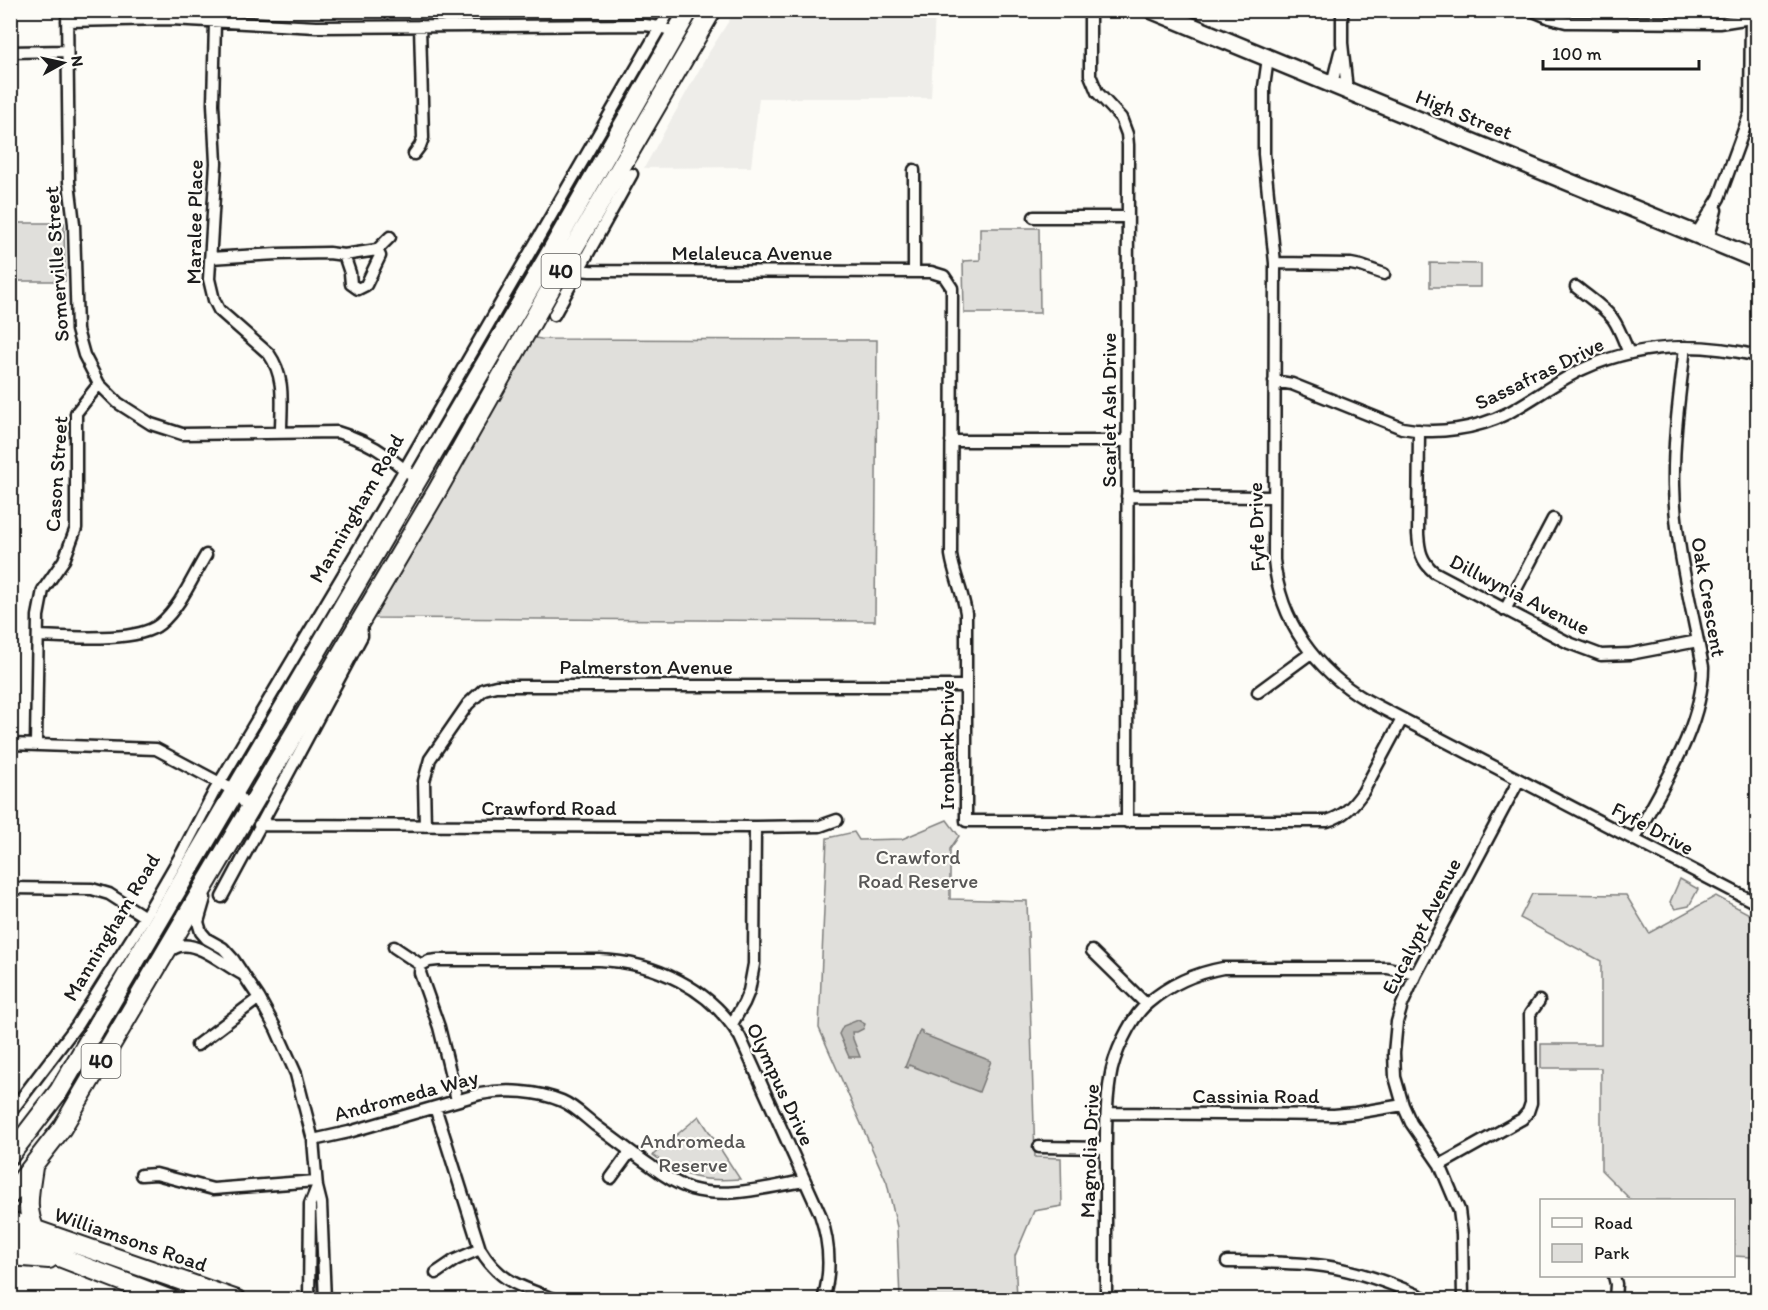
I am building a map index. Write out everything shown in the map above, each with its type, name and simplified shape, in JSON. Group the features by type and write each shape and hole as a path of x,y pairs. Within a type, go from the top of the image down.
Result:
{"main road":[{"name":"Manningham Road","path":"10,1155 59,1091 166,909 227,787 414,469 564,264 668,29 689,10"},
{"name":"Manningham Road","path":"10,1195 62,1128 440,484 564,264 712,10"},
{"name":"High Street","path":"1152,10 1758,260"},
{"path":"414,469 440,484"},
{"path":"166,909 184,920"},
{"path":"33,1167 28,1209 36,1231"},
{"name":"Williamsons Road","path":"10,1221 237,1299"},
{"name":"Williamsons Road","path":"10,1238 72,1262 138,1293 171,1299"},
{"path":"10,1256 72,1262"}],"street":[{"name":"Manningham Road","path":"414,469 668,29 670,10"},
{"name":"Scarlet Ash Drive","path":"1090,10 1089,66 1093,84 1097,92 1120,118 1127,134 1127,822"},
{"path":"1340,87 1342,10"},
{"path":"1531,10 1562,22 1606,16 1719,23 1751,19 1754,50 1750,113 1702,237"},
{"path":"67,16 316,27 622,25 668,29"},
{"name":"Somerville Street","path":"67,16 69,182 75,232 77,330 84,355 99,384 118,403 151,424 182,434 337,432 357,438 414,469"},
{"name":"Maralee Place","path":"215,22 213,104 216,164 209,279 219,310 270,354 279,372 281,431"},
{"path":"414,154 423,138 420,26"},
{"path":"1340,87 1342,43"},
{"path":"10,52 67,51"},
{"name":"Fyfe Drive","path":"1268,58 1264,78 1264,154 1275,263 1274,560 1278,584 1291,621 1311,653 1330,674 1350,690 1758,904"},
{"path":"914,170 914,272"},
{"name":"Manningham Road","path":"554,315 564,264 632,174"},
{"path":"1034,217 1128,217"},
{"path":"210,258 277,254 344,255 377,250 390,237"},
{"path":"344,255 351,284 358,289 366,285 380,256 377,250"},
{"path":"1275,263 1351,264 1384,274"},
{"name":"Melaleuca Avenue","path":"564,264 931,272 944,276 952,288"},
{"path":"1576,287 1612,318 1629,353"},
{"name":"Ironbark Drive","path":"952,288 951,555 966,614 966,821 1319,821 1335,818 1350,809 1364,792 1402,719"},
{"name":"Sassafras Drive","path":"1274,381 1292,384 1402,428 1459,429 1490,421 1508,413 1584,369 1629,353 1685,347 1733,350 1758,356"},
{"name":"Oak Crescent","path":"1634,840 1687,739 1703,684 1698,641 1676,518 1674,485 1674,447 1685,347"},
{"name":"Cason Street","path":"36,744 38,616 44,590 64,561 76,528 76,413 99,384"},
{"name":"Dillwynia Avenue","path":"1419,430 1419,549 1423,560 1434,572 1569,643 1601,655 1630,654 1698,641"},
{"path":"951,441 1127,441"},
{"path":"1127,496 1273,497"},
{"path":"1505,610 1553,519"},
{"path":"38,636 116,637 138,634 159,625 176,606 206,555"},
{"name":"Manningham Road","path":"222,897 362,636 360,621"},
{"path":"1258,692 1311,653"},
{"name":"Palmerston Avenue","path":"425,826 424,781 430,759 468,704 484,689 496,686 965,686"},
{"path":"10,744 156,749 227,787 249,809"},
{"name":"Eucalypt Avenue","path":"1463,1299 1459,1210 1440,1165 1411,1123 1403,1105 1395,1077 1395,1038 1402,1005 1416,974 1519,780"},
{"name":"Manningham Road","path":"83,1050 77,1025 182,854 227,787"},
{"name":"Crawford Road","path":"259,825 755,827 820,826 837,820"},
{"path":"732,1024 753,978 755,827"},
{"path":"228,844 251,842"},
{"path":"216,866 198,922 201,932 207,939 223,948 259,998 296,1074 313,1140 321,1203 325,1299"},
{"path":"10,888 92,889 109,894 145,917"},
{"path":"165,954 179,946 187,945 216,956 230,968 242,974"},
{"path":"394,947 421,965 420,973 439,1027 457,1101"},
{"path":"1092,951 1146,1004"},
{"name":"Olympus Drive","path":"421,965 438,960 625,962 651,968 677,979 709,1003 732,1024 747,1051 820,1214 829,1245 829,1277 823,1299"},
{"name":"Magnolia Drive","path":"1106,1299 1106,1148 1110,1077 1119,1048 1146,1004 1184,981 1223,968 1388,969 1416,974"},
{"path":"197,1045 259,998"},
{"path":"1440,1165 1522,1119 1528,1112 1531,1103 1530,1014 1539,1001"},
{"name":"Manningham Road","path":"77,1025 99,1022"},
{"path":"10,1113 77,1025"},
{"name":"Andromeda Way","path":"313,1140 497,1091 513,1091 550,1097 574,1108 630,1152 671,1180 689,1188 707,1192 740,1191 804,1181"},
{"name":"Cassinia Road","path":"1107,1113 1334,1114 1403,1105"},
{"path":"435,1107 480,1249 493,1268 509,1281 557,1299"},
{"path":"1039,1147 1106,1148"},
{"path":"611,1178 630,1152"},
{"path":"141,1175 156,1174 213,1189 317,1184"},
{"path":"309,1299 310,1204 317,1184"},
{"path":"436,1273 455,1260 480,1249"},
{"path":"1227,1262 1276,1262 1326,1266 1363,1274 1429,1299"},
{"path":"1614,1277 1615,1299"}],"shaded area":[{"path":"735,11 935,11 931,98 759,98 751,167 644,168"},
{"path":"858,1020 865,1024 863,1029 852,1032 860,1057 849,1057 839,1034 843,1026"},
{"path":"920,1030 922,1034 991,1061 979,1092 909,1065 908,1068 905,1067"}],"green space":[{"path":"11,223 64,223 65,281 11,281"},
{"path":"980,228 1039,228 1040,313 964,313 963,261 980,260"},
{"path":"1430,263 1481,264 1481,287 1430,287"},
{"path":"524,336 541,339 877,340 875,621 374,618 365,612"},
{"name":"Crawford Road Reserve","path":"947,820 959,836 950,849 950,899 1027,901 1035,1157 1061,1158 1062,1206 1034,1211 1015,1256 1017,1299 900,1299 897,1227 887,1183 819,1028 827,838 854,832 859,840 902,839"},
{"path":"1680,879 1698,889 1689,906 1675,909 1670,902"},
{"path":"1532,894 1626,895 1649,933 1716,896 1753,916 1756,923 1753,962 1753,1076 1757,1077 1755,1242 1752,1245 1751,1257 1735,1256 1735,1199 1630,1199 1601,1170 1601,1068 1541,1068 1541,1044 1601,1044 1601,961 1520,918"},
{"name":"Andromeda Reserve","path":"699,1116 740,1179 715,1180 694,1177 674,1169 653,1155"}]}
